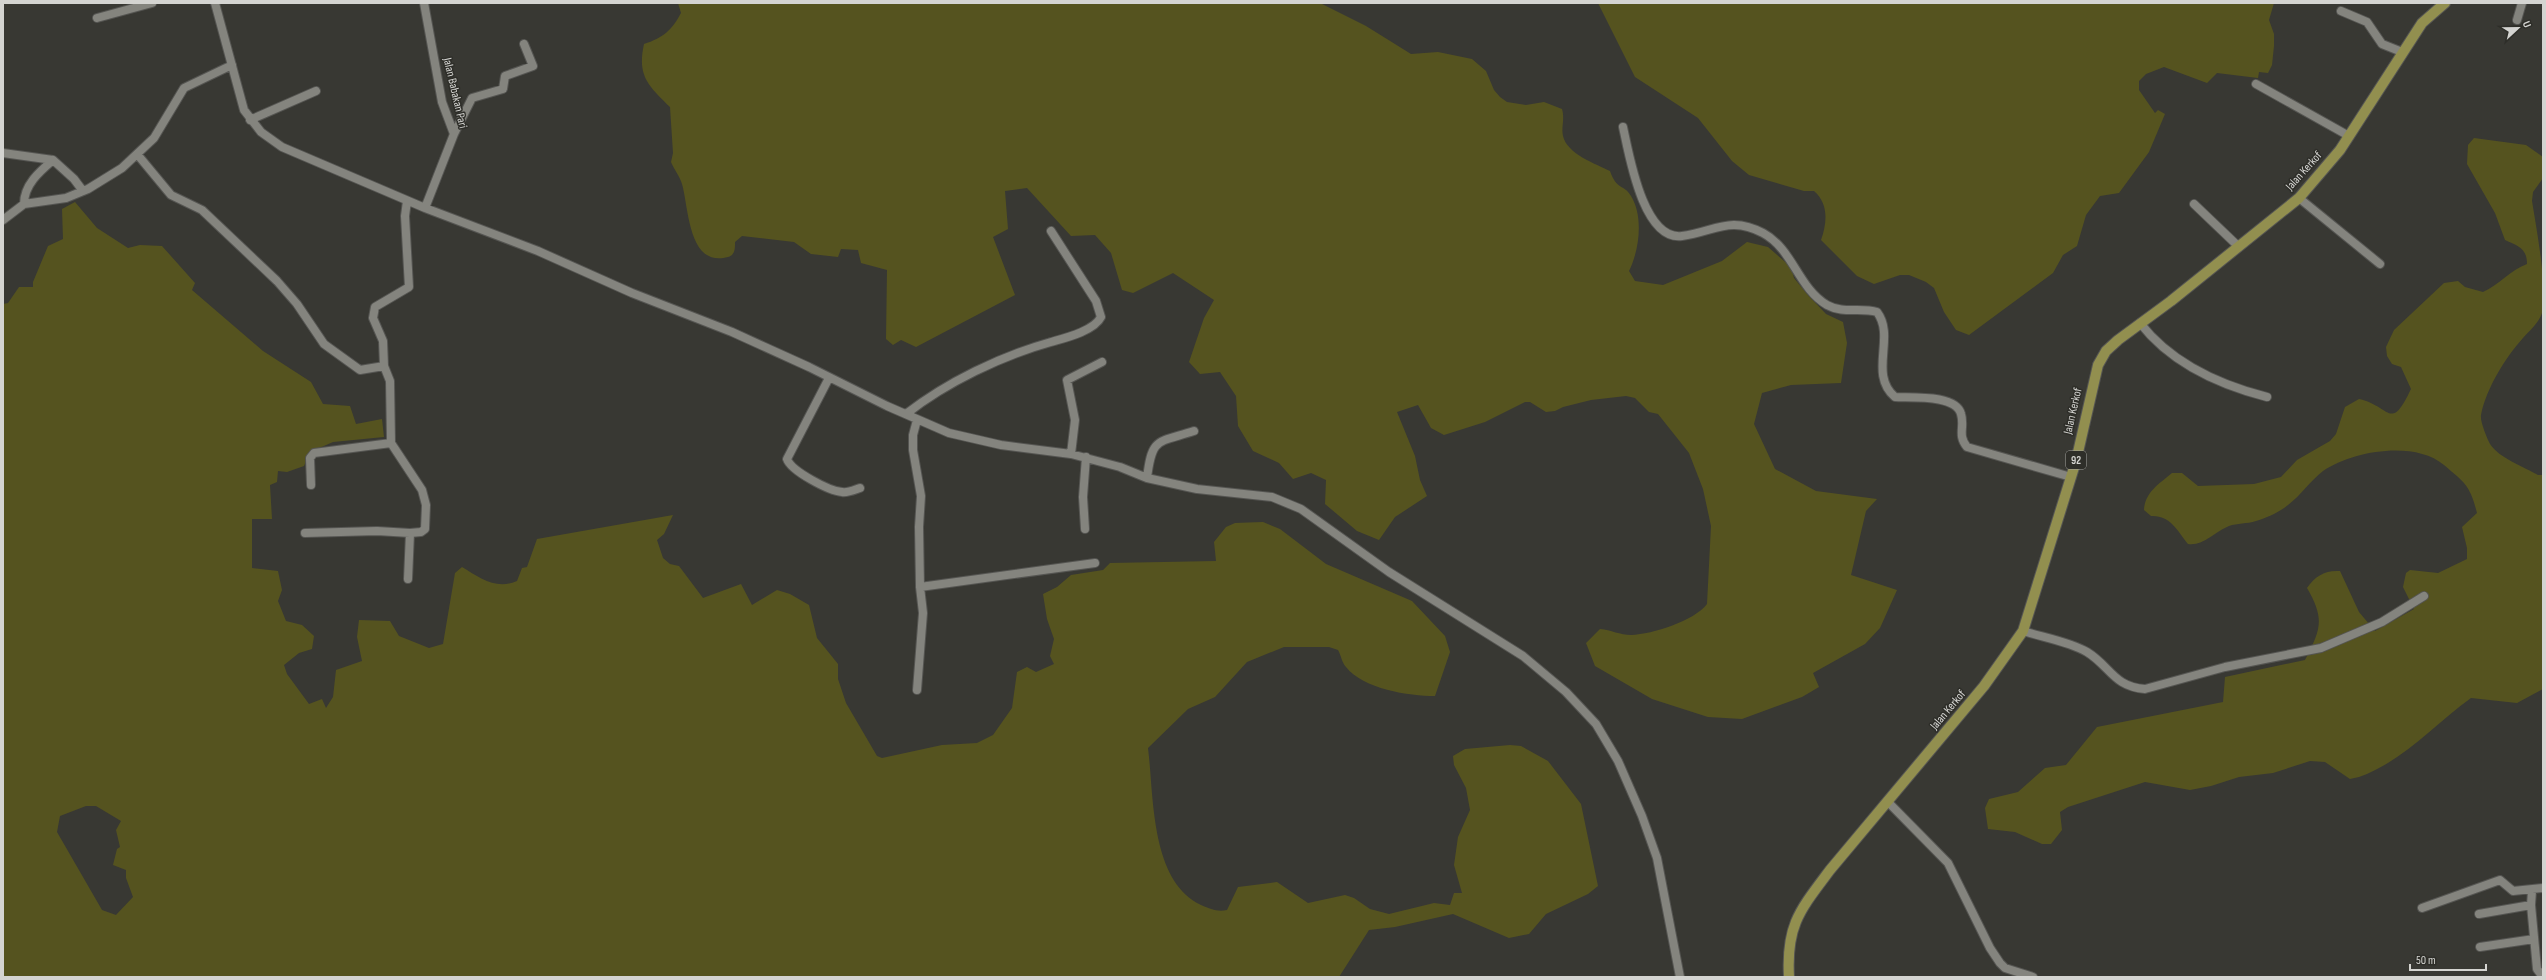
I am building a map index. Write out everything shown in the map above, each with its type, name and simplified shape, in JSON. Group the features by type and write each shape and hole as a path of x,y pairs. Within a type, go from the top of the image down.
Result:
{"main road":[{"name":"Jalan Kerkof","path":"1789,977 1790,933 1799,914 1830,870 1984,686 2023,631 2071,477 2098,364 2111,346 2239,247 2299,198 2323,172 2349,136 2422,23 2445,3"}],"street":[{"path":"97,18 152,3"},
{"path":"215,3 232,65 237,92 250,120 261,132 282,147 407,201 538,251 632,293 732,332 917,420 949,433 1000,445 1086,457 1147,478 1198,488 1272,497 1301,509 1389,572 1523,656 1566,692 1596,724 1609,745 1642,816 1661,871 1667,914 1680,977"},
{"name":"Jalan Babakan Pari","path":"424,3 442,102 454,134 425,208"},
{"path":"2517,20 2522,3"},
{"path":"2341,10 2367,22 2382,44 2402,52"},
{"path":"454,134 472,98 498,92 504,87 505,76 533,66 524,44"},
{"path":"3,220 24,204 56,201 83,191 122,168 154,138 184,88 232,65"},
{"path":"2256,84 2349,136"},
{"path":"250,120 316,91"},
{"path":"1623,127 1634,177 1658,228 1667,234 1680,236 1734,223 1749,226 1765,234 1782,248 1812,294 1828,305 1844,311 1871,310 1877,312 1884,329 1883,382 1887,390 1895,397 1937,398 1957,408 1961,414 1960,432 1962,441 1967,447 2071,477"},
{"path":"3,153 53,160 74,179 83,191"},
{"path":"137,154 171,195 202,210 277,281 297,304 324,344 360,370 384,366"},
{"path":"24,204 24,194 29,185 53,160"},
{"path":"2299,198 2380,264"},
{"path":"305,533 377,531 418,533 425,529 424,496 390,443 390,386 384,366 383,341 373,318 375,306 409,287 405,216 407,201"},
{"path":"2194,204 2239,247"},
{"path":"906,414 940,388 1035,346 1078,332 1099,322 1101,317 1096,301 1051,231"},
{"path":"2140,323 2148,334 2206,376 2235,389 2268,397"},
{"path":"1071,454 1075,420 1067,380 1102,362"},
{"path":"829,378 787,459 789,465 835,491 849,492 860,488"},
{"path":"917,420 913,435 913,450 921,496 920,587 923,614 917,690"},
{"path":"1147,478 1150,453 1155,445 1194,431"},
{"path":"311,485 310,458 314,453 390,443"},
{"path":"1085,529 1083,497 1086,457"},
{"path":"408,579 410,533"},
{"path":"920,587 1095,563"},
{"path":"2023,631 2087,652 2120,682 2134,688 2145,688 2224,667 2321,648 2382,622 2424,596"},
{"path":"1887,802 1948,863 1990,948 2000,963 2005,968 2033,977"},
{"path":"2422,908 2500,880 2504,882 2510,891 2532,891 2543,888"},
{"path":"2532,891 2531,905 2537,969 2543,977"},
{"path":"2479,914 2531,905"},
{"path":"2480,948 2534,939"}],"shaded area":[{"path":"678,3 1320,3 1366,26 1411,54 1438,52 1472,59 1486,71 1494,90 1507,102 1526,105 1544,102 1562,109 1563,136 1570,148 1583,158 1610,171 1615,182 1625,189 1631,196 1638,214 1639,224 1639,234 1635,254 1629,271 1635,281 1663,285 1722,261 1747,242 1768,247 1791,267 1794,278 1826,314 1843,322 1847,343 1841,383 1791,385 1762,393 1754,424 1775,469 1816,491 1877,499 1866,511 1851,575 1897,590 1880,628 1865,644 1813,673 1819,687 1802,697 1742,719 1708,717 1652,699 1595,666 1586,643 1600,629 1631,635 1672,626 1693,616 1707,604 1711,526 1703,489 1689,453 1658,414 1649,412 1635,398 1626,396 1591,400 1563,407 1555,411 1546,412 1530,402 1525,402 1485,422 1444,435 1431,428 1418,405 1397,412 1415,456 1420,480 1427,496 1395,517 1379,540 1357,531 1325,504 1326,480 1311,473 1293,479 1279,463 1253,451 1238,426 1236,396 1220,372 1200,374 1189,362 1204,318 1214,300 1173,273 1133,293 1122,290 1111,253 1095,235 1071,236 1027,188 1005,191 1008,229 993,237 1015,295 916,347 901,340 893,345 886,339 887,270 861,263 858,250 841,249 838,257 811,254 794,242 742,236 735,242 734,251 732,255 728,257 715,258 705,254 698,245 693,234 682,184 671,162 673,153 670,107 650,86 643,72 642,64 644,44 657,39 670,29 681,13"},
{"path":"1598,3 2274,3 2269,20 2274,34 2274,46 2272,65 2268,73 2259,72 2258,78 2217,73 2207,83 2164,67 2146,74 2139,81 2139,90 2155,113 2158,110 2165,114 2149,152 2119,193 2100,196 2086,215 2077,246 2063,255 2053,273 1969,335 1956,330 1944,312 1934,288 1926,282 1909,275 1900,275 1874,284 1857,276 1821,240 1825,227 1825,214 1819,196 1814,191 1804,191 1749,175 1732,161 1698,118 1635,77"},
{"path":"2474,138 2526,145 2543,157 2543,178 2533,192 2532,201 2542,270 2544,297 2543,309 2538,321 2516,346 2497,374 2487,395 2481,418 2490,444 2499,454 2538,475 2543,475 2543,689 2517,703 2471,698 2404,753 2375,770 2359,777 2350,779 2325,762 2310,761 2273,773 2239,777 2211,786 2190,790 2145,782 2068,807 2060,812 2062,830 2051,844 2042,844 2015,832 1988,829 1985,808 1989,799 2018,792 2045,768 2066,765 2097,727 2223,702 2225,677 2305,660 2315,640 2319,624 2317,608 2307,588 2317,577 2325,573 2340,571 2359,612 2375,631 2414,609 2403,587 2406,573 2410,570 2438,573 2467,559 2467,548 2462,527 2477,513 2472,496 2466,485 2444,465 2431,457 2417,453 2384,451 2350,458 2323,471 2285,508 2256,521 2229,526 2199,543 2188,544 2172,524 2158,516 2151,516 2144,510 2150,493 2172,473 2182,473 2198,486 2254,484 2281,477 2297,460 2330,441 2336,434 2345,407 2359,399 2370,402 2389,413 2394,413 2399,410 2411,389 2401,367 2392,364 2387,356 2386,347 2394,330 2444,283 2458,281 2465,287 2483,292 2494,286 2515,270 2527,264 2527,259 2521,248 2505,240 2495,213 2467,164 2468,145"},
{"path":"75,202 97,228 128,248 140,245 162,246 195,283 192,290 263,351 311,382 323,404 350,406 356,424 382,419 384,437 333,442 310,452 304,466 287,472 278,471 277,482 270,485 272,519 252,519 252,568 278,571 282,590 278,601 286,621 302,625 314,636 312,649 299,653 284,665 287,674 309,704 322,699 326,708 333,697 336,670 362,661 357,637 359,620 390,621 399,636 429,648 443,644 455,573 462,567 488,582 502,584 509,583 517,581 522,568 527,567 537,539 673,515 664,534 657,540 663,558 670,564 679,566 703,598 741,584 752,605 777,590 790,594 809,605 817,638 838,664 838,679 846,703 877,756 882,758 942,745 977,743 993,735 1012,708 1017,672 1027,667 1036,672 1054,664 1050,656 1054,639 1047,619 1043,594 1057,587 1071,575 1103,570 1110,563 1216,561 1214,542 1226,527 1235,523 1263,522 1280,529 1326,564 1412,601 1445,636 1450,652 1435,696 1424,696 1387,690 1363,681 1346,667 1338,650 1329,647 1284,647 1247,662 1215,697 1188,709 1148,748 1154,812 1163,857 1172,877 1184,893 1201,905 1220,911 1227,910 1238,887 1277,882 1308,903 1345,895 1354,898 1370,909 1389,914 1434,903 1450,905 1454,893 1462,893 1454,865 1458,837 1470,810 1466,788 1454,765 1453,756 1465,749 1510,745 1521,746 1548,761 1581,804 1598,886 1588,894 1546,914 1529,934 1509,938 1453,914 1395,927 1369,930 1339,977 3,977 3,304 8,303 19,287 33,287 33,282 48,246 63,239 62,209","holes":["86,806 96,806 121,821 116,830 120,847 117,849 113,865 126,870 126,878 133,897 116,915 102,910 57,832 60,816"]}]}
